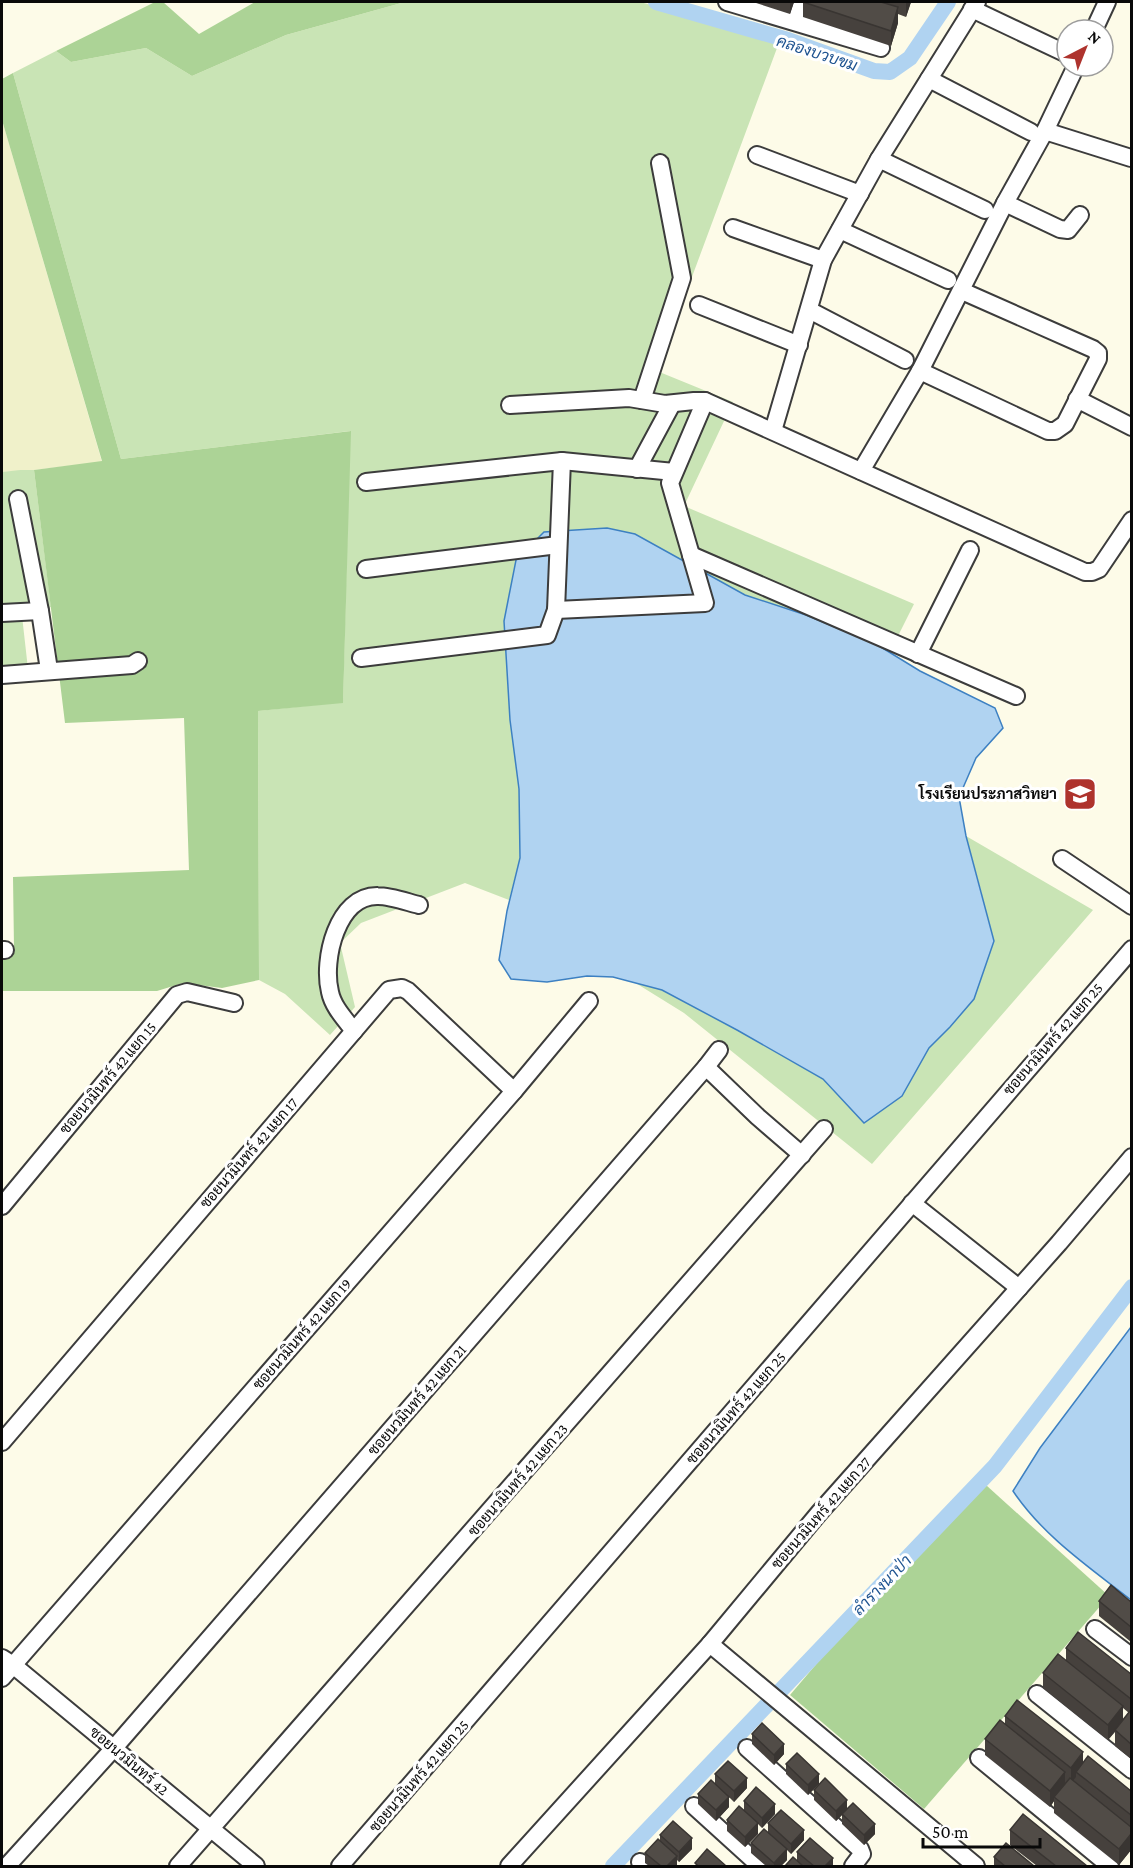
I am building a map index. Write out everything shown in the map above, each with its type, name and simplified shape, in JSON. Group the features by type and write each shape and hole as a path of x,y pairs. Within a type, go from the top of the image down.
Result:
{"street":[{"path":"727,2 881,48"},
{"path":"793,21 799,2"},
{"path":"1100,18 1107,2"},
{"path":"773,431 824,260 879,159 975,5 1055,48"},
{"path":"861,471 920,370 962,291 1038,132 1069,78"},
{"path":"929,79 1038,132 1131,158"},
{"path":"757,155 860,194"},
{"path":"879,159 985,210"},
{"path":"642,400 682,278 660,163"},
{"path":"1005,203 1060,229 1068,230 1080,215"},
{"path":"733,228 824,260"},
{"path":"840,230 948,280"},
{"path":"920,370 1048,431 1060,429 1065,424 1098,359 1098,353 962,291"},
{"path":"699,305 799,345"},
{"path":"808,310 905,360"},
{"path":"510,405 629,398 665,404 705,401 1084,572 1092,573 1099,569 1131,520"},
{"path":"1077,399 1131,428"},
{"path":"556,610 705,603 670,483 705,401"},
{"path":"637,469 672,404"},
{"path":"366,482 562,461 674,472"},
{"path":"361,658 547,635 556,610 562,461"},
{"path":"18,499 49,670"},
{"path":"366,569 558,545"},
{"path":"918,654 970,549"},
{"path":"691,555 1016,696"},
{"path":"2,613 40,611"},
{"path":"2,675 132,665 138,661"},
{"path":"1062,859 1131,906"},
{"path":"354,1031 341,1015 330,993 327,962 337,929 343,918 358,901 378,896 419,905"},
{"name":"ซอยนวมินทร์ 42 แยก 25","path":"340,1866 1131,949"},
{"name":"ซอยนวมินทร์ 42 แยก 17","path":"2,1442 389,990 396,987 408,991 514,1091"},
{"name":"ซอยนวมินทร์ 42 แยก 15","path":"2,1206 177,995 187,992 234,1003"},
{"name":"ซอยนวมินทร์ 42 แยก 19","path":"2,1678 7,1661 514,1091 589,1000"},
{"name":"ซอยนวมินทร์ 42 แยก 21","path":"7,1866 114,1749 719,1050"},
{"path":"706,1067 802,1155"},
{"name":"ซอยนวมินทร์ 42 แยก 23","path":"178,1866 212,1830 824,1129"},
{"name":"ซอยนวมินทร์ 42 แยก 27","path":"509,1866 710,1644 819,1514 1059,1243 1131,1157"},
{"path":"912,1203 1019,1288"},
{"path":"1095,1629 1131,1657"},
{"path":"710,1644 976,1866"},
{"name":"ซอยนวมินทร์ 42","path":"7,1661 256,1866"},
{"path":"1037,1694 1131,1770"},
{"path":"747,1748 860,1849 862,1854 854,1866"},
{"path":"979,1758 1110,1866"},
{"path":"694,1806 760,1866"}],"green space":[{"path":"155,2 163,2 199,34 255,2 405,2 286,35 192,76 146,48 71,62 56,51"},
{"path":"405,2 640,2 780,40 657,371 733,402 684,506 914,604 890,652 806,615 745,595 635,534 504,621 510,720 519,789 520,858 509,900 465,883 361,923 340,943 355,1007 330,1035 285,994 259,980 258,711 343,702 350,431 121,459 13,73 56,51 71,62 146,48 192,76 286,35"},
{"path":"13,73 121,459 351,431 343,703 258,711 259,980 222,988 183,983 157,991 2,991 2,958 11,958 14,948 13,877 189,870 184,718 65,723 34,470 102,461 2,120 2,79"},
{"path":"2,120 102,462 2,472"},
{"path":"34,470 51,607 21,607 28,669 2,671 2,472"},
{"path":"966,836 1093,910 872,1164 684,1013 634,982 662,990 823,1079 864,1123 902,1096 929,1048 974,999 982,894"},
{"path":"976,1476 1109,1596 924,1809 790,1695"}],"water":[{"path":"607,528 635,534 745,595 806,615 876,644 920,671 995,708 1003,728 976,758 959,797 966,836 994,941 974,999 929,1048 902,1096 864,1123 823,1079 662,990 613,977 587,976 547,982 511,979 499,960 507,911 520,858 519,789 510,720 504,621 516,560 544,532"},
{"path":"1131,1327 1131,1600 1052,1537 1013,1491 1040,1448"}],"building":[{"path":"803,2 881,2 898,7 891,31"},
{"path":"1111,1585 1131,1602 1131,1627 1099,1601"},
{"path":"1078,1632 1131,1674 1131,1699 1066,1648"},
{"path":"1058,1654 1123,1706 1108,1725 1043,1673"},
{"path":"1017,1700 1083,1752 1071,1768 1005,1716"},
{"path":"1131,1712 1131,1744 1115,1730"},
{"path":"1000,1720 1065,1772 1050,1791 985,1739"},
{"path":"762,1723 784,1744 774,1755 752,1734"},
{"path":"797,1753 819,1774 808,1785 786,1764"},
{"path":"1088,1756 1131,1791 1131,1815 1076,1772"},
{"path":"728,1761 747,1778 734,1791 715,1774"},
{"path":"825,1778 847,1800 836,1811 814,1790"},
{"path":"1070,1778 1131,1827 1131,1834 1119,1849 1054,1797"},
{"path":"711,1780 729,1797 716,1810 698,1794"},
{"path":"756,1787 775,1804 762,1818 744,1801"},
{"path":"853,1803 875,1824 864,1835 842,1814"},
{"path":"739,1806 758,1823 745,1837 727,1820"},
{"path":"781,1810 804,1830 791,1844 768,1823"},
{"path":"1023,1814 1087,1866 1056,1866 1010,1830"},
{"path":"673,1821 692,1838 679,1852 660,1835"},
{"path":"764,1829 787,1849 774,1863 751,1843"},
{"path":"810,1838 833,1858 825,1866 814,1866 797,1852"},
{"path":"658,1839 677,1856 667,1866 661,1866 645,1853"},
{"path":"1006,1843 1034,1866 1005,1866 994,1857"},
{"path":"707,1849 726,1866 698,1866 695,1863"},
{"path":"793,1857 803,1866 785,1866"}],"waterway":[{"name":"คลองบวบขม","path":"656,2 788,40 874,71 890,72 910,58 948,2"},
{"name":"ลำรางนาป่า","path":"613,1866 995,1466 1132,1287"}],"place":[{"name":"โรงเรียนประภาสวิทยา","path":"1080,794"}]}
